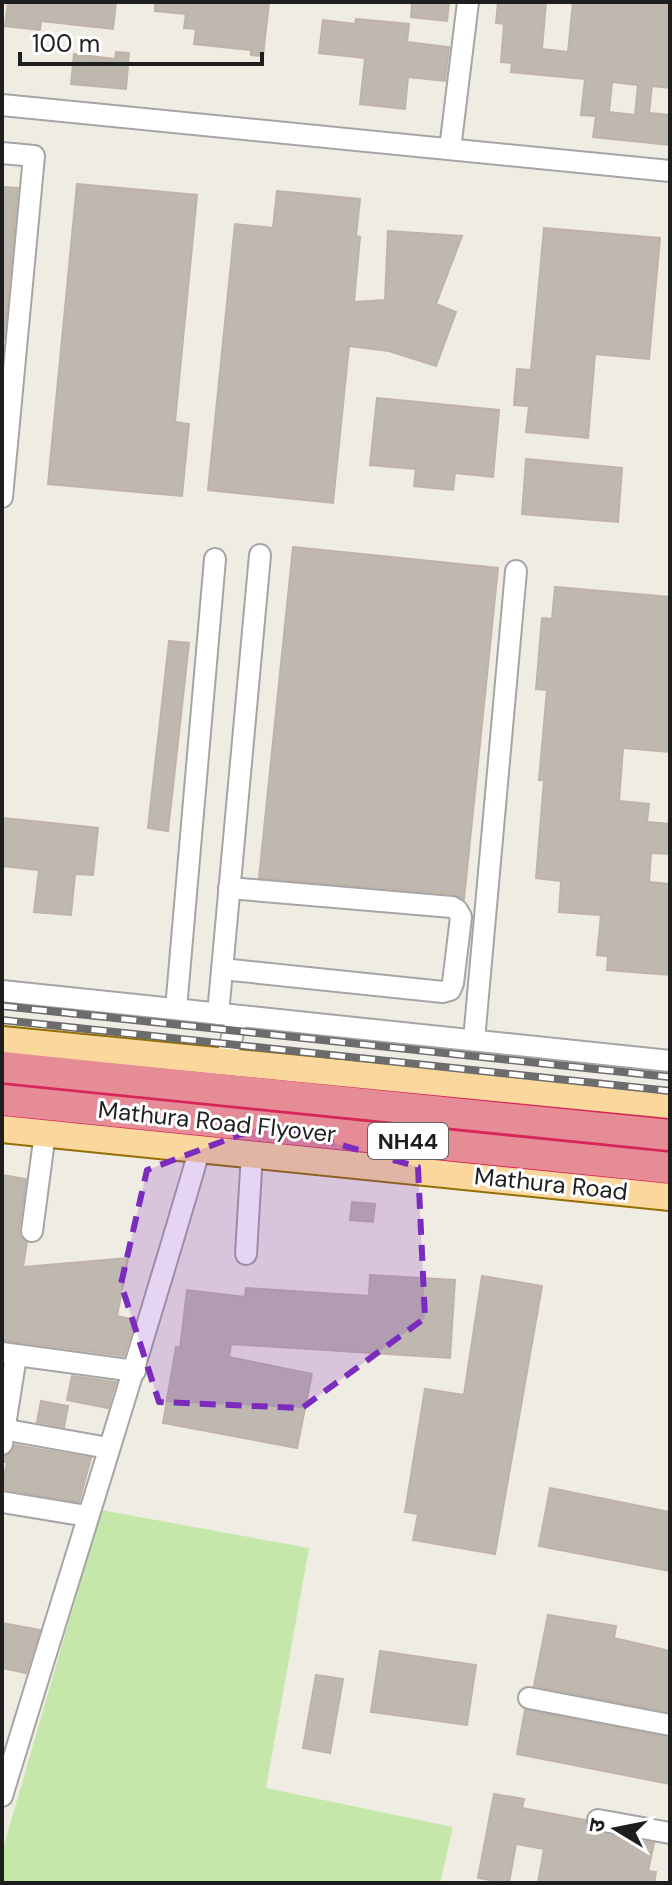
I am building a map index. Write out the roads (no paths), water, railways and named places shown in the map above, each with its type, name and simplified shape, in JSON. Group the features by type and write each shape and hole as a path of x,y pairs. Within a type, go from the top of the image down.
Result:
{"highway":[{"name":"Mathura Road Flyover","path":"2,1067 670,1135"},
{"name":"Mathura Road Flyover","path":"2,1100 670,1168"}],"main road":[{"path":"2,1040 670,1105"},
{"name":"Mathura Road","path":"2,1129 670,1197"}],"street":[{"path":"450,149 468,2"},
{"path":"2,105 670,171"},
{"path":"2,153 34,156 2,497"},
{"path":"226,1062 228,1015 222,969 260,555"},
{"path":"176,1009 215,559"},
{"path":"474,1040 516,571"},
{"path":"222,969 443,992 450,990 453,983 461,917 452,907 229,888"},
{"path":"2,991 670,1061"},
{"path":"32,1231 45,1133"},
{"path":"2,1796 11,1733 135,1371 200,1148"},
{"path":"246,1254 252,1153"},
{"path":"108,1448 3,1434 9,1354 135,1371"},
{"path":"2,1502 87,1516"},
{"path":"529,1698 670,1725"},
{"path":"598,1820 670,1833"}],"railway":[{"path":"2,1006 670,1077"},
{"path":"2,1020 670,1091"}]}
